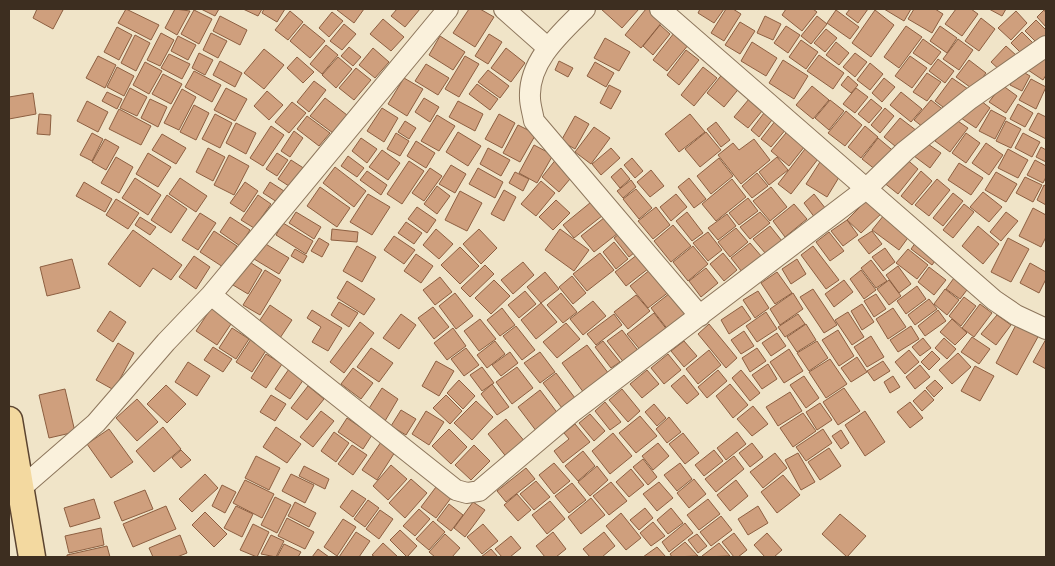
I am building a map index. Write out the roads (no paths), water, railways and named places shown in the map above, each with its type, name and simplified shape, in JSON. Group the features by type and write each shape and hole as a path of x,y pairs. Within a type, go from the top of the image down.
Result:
{"main road":[{"path":"9,420 32,557"}],"street":[{"path":"20,489 96,423 166,342 211,295 448,9"},
{"path":"504,9 548,48"},
{"path":"585,9 548,48 534,69 530,98 534,121 700,316"},
{"path":"660,9 994,300 1016,315 1046,329"},
{"path":"211,295 456,490 467,493 479,491 571,413 866,189 904,151 970,99 1046,46"}]}
